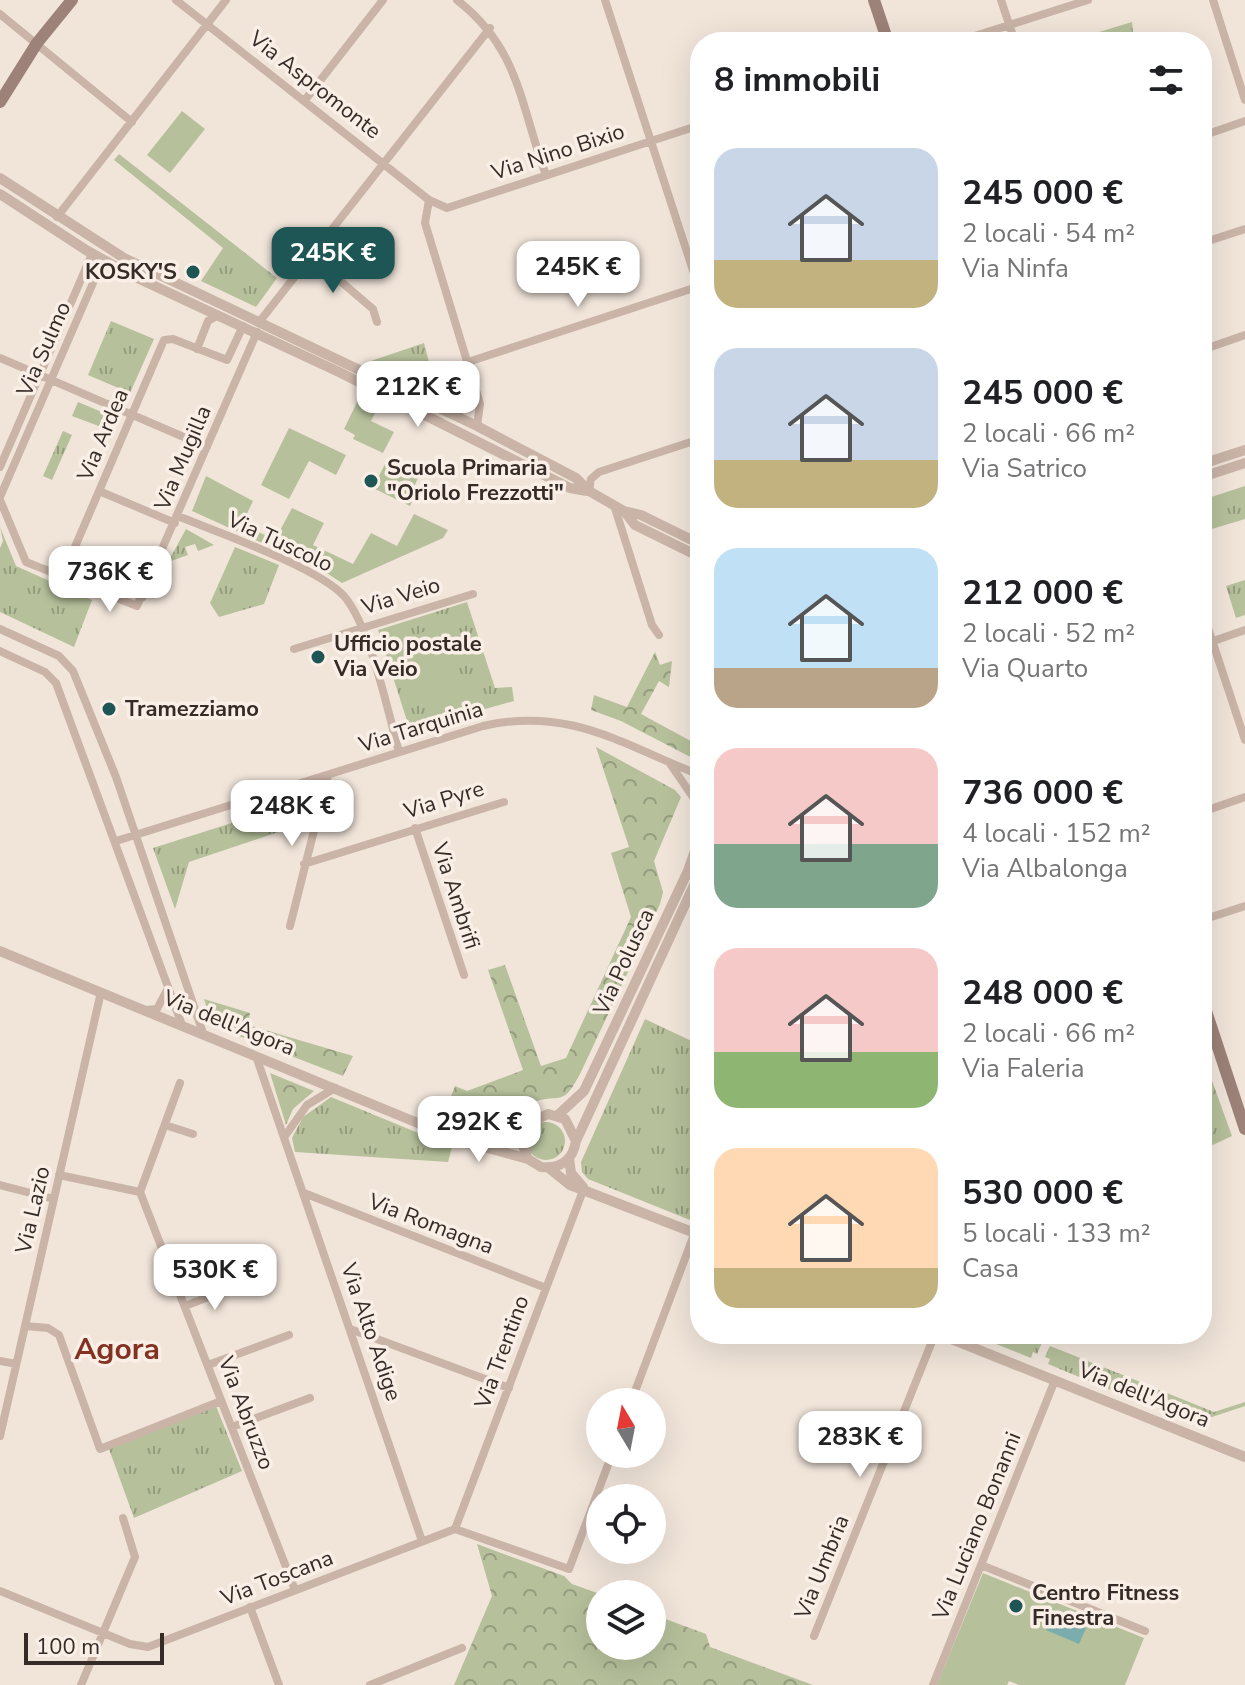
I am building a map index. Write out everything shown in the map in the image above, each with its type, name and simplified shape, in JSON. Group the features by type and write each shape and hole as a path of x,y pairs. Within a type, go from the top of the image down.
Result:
{"main road":[{"path":"0,102 37,43 72,0"},
{"path":"874,0 885,32"},
{"path":"1212,1029 1245,1129"}],"street":[{"name":"Via Aspromonte","path":"176,0 429,200"},
{"path":"49,227 226,0"},
{"path":"305,100 383,0"},
{"path":"457,0 490,28 509,61 546,175"},
{"path":"605,0 690,260"},
{"path":"1001,0 1011,32"},
{"path":"987,32 1088,0"},
{"path":"1213,0 1245,100"},
{"path":"0,14 132,122"},
{"name":"Via Mugilla","path":"143,597 258,327 490,28"},
{"path":"1212,133 1245,121"},
{"name":"Via Nino Bixio","path":"429,200 441,207 451,208 690,128"},
{"path":"0,178 109,249 570,488 589,491"},
{"path":"0,194 103,260 218,315 243,326 258,327 477,426 576,478 589,491 619,508 641,515 690,539"},
{"path":"429,200 425,215 427,231 482,410 471,437"},
{"path":"1212,240 1245,229"},
{"path":"92,254 98,243"},
{"path":"103,260 109,249"},
{"name":"Via Sulmo","path":"0,467 92,254"},
{"path":"311,256 373,309 377,322"},
{"name":"Via Sulmo","path":"0,499 103,260"},
{"path":"468,362 690,291"},
{"path":"197,349 208,321 218,315"},
{"name":"Via Ardea","path":"62,577 164,340 173,339 229,360 243,326"},
{"path":"1212,347 1245,335"},
{"path":"0,358 207,447"},
{"path":"589,491 591,479 599,472 690,442"},
{"path":"1212,461 1245,450"},
{"path":"1212,474 1245,463"},
{"name":"Via Tuscolo","path":"99,491 177,519 326,581 350,605 361,627 399,752"},
{"path":"0,499 24,560 131,606 139,604 143,597 68,564"},
{"path":"619,508 635,525 690,552"},
{"path":"619,508 652,625 659,635"},
{"name":"Via Veio","path":"294,649 473,594"},
{"path":"0,629 66,662 116,777 203,1033"},
{"path":"1245,630 1212,641 1245,740"},
{"path":"0,651 45,672 56,683 96,783 167,990 182,1025"},
{"name":"Via Tarquinia","path":"116,841 483,726 536,719 592,728 690,772"},
{"name":"Via Tarquinia","path":"670,765 690,793"},
{"path":"290,926 328,775"},
{"path":"96,783 116,777"},
{"path":"305,782 318,816"},
{"path":"1212,809 1245,797"},
{"name":"Via Pyre","path":"304,864 504,802"},
{"name":"Via Ambrifi","path":"415,828 464,975"},
{"name":"Via Polusca","path":"558,1115 584,1091 690,865"},
{"name":"Via Polusca","path":"576,1141 690,894"},
{"path":"1212,917 1245,906"},
{"name":"Via dell'Agora","path":"0,951 499,1153 528,1159 549,1168 570,1185 690,1231"},
{"path":"160,967 177,961"},
{"path":"144,1010 152,1011 162,1005 167,990"},
{"name":"Via Lazio","path":"0,1436 101,992"},
{"name":"Via Alto Adige","path":"256,1055 422,1541"},
{"path":"59,1175 140,1192 180,1083"},
{"path":"285,1136 307,1105 336,1088"},
{"name":"Via dell'Agora","path":"444,1131 504,1134 525,1127 539,1115 558,1115"},
{"path":"558,1115 571,1125 576,1141 569,1158 571,1173 584,1188"},
{"path":"165,1125 193,1134"},
{"path":"525,1127 522,1143 528,1159"},
{"path":"499,1153 504,1134"},
{"path":"549,1168 569,1158"},
{"path":"0,1185 54,1199"},
{"name":"Via Trentino","path":"455,1529 584,1188"},
{"name":"Via Abruzzo","path":"140,1192 295,1590"},
{"name":"Via Romagna","path":"304,1193 546,1288"},
{"path":"636,1388 690,1252"},
{"path":"185,1306 234,1287"},
{"path":"25,1326 48,1328 59,1335 100,1449 221,1401"},
{"path":"350,1329 509,1388"},
{"path":"208,1365 289,1335"},
{"name":"Via Umbria","path":"814,1636 933,1344"},
{"name":"Via dell'Agora","path":"963,1344 1245,1457"},
{"path":"0,1361 16,1364"},
{"name":"Via Luciano Bonanni","path":"933,1685 1055,1380"},
{"path":"232,1427 310,1398"},
{"path":"455,1529 569,1569 607,1468"},
{"path":"81,1685 135,1557 123,1518"},
{"name":"Via Toscana","path":"0,1591 133,1645 148,1647 455,1529"},
{"path":"981,1565 1145,1631"},
{"path":"250,1607 279,1685"},
{"path":"370,1685 462,1648"}],"green space":[{"path":"1132,22 1133,32 1099,32"},
{"path":"182,111 205,129 170,173 147,155"},
{"path":"119,154 277,278 256,307 201,281 223,248 114,160"},
{"path":"111,321 154,339 130,393 88,375"},
{"path":"424,343 439,400 365,363"},
{"path":"360,396 379,405 371,421 394,432 383,453 353,439 355,435 344,429"},
{"path":"78,402 109,415 104,428 72,416"},
{"path":"289,428 346,455 336,475 309,461 289,499 261,485"},
{"path":"63,431 72,435 52,480 43,476"},
{"path":"386,462 418,478 414,487 418,489 410,506 373,488"},
{"path":"206,476 253,501 242,524 275,540 292,508 324,523 313,545 353,564 371,533 397,546 414,514 448,530 443,538 342,583 302,557 300,560 192,511"},
{"path":"1245,486 1245,519 1212,529 1212,497"},
{"path":"0,527 16,566 92,600 74,647 0,612 0,548 3,541"},
{"path":"186,529 214,545 198,551 195,544 185,547 188,555 168,562"},
{"path":"235,547 279,565 264,604 219,617 210,603"},
{"path":"1245,580 1245,615 1236,618 1226,586"},
{"path":"467,602 495,688 512,687 514,701 403,732 408,724 378,630"},
{"path":"442,626 462,689 418,703 398,640"},
{"path":"655,652 660,665 672,661 669,687 659,681 641,714 690,741 690,757 621,721 591,710 594,695 627,707"},
{"path":"596,747 675,790 681,797 654,861 663,892 660,904 580,1074 565,1095 530,1104 508,1122 489,1124 443,1117 455,1086 467,1091 523,1070 488,970 505,965 541,1066 566,1058 631,917 611,853 629,847"},
{"path":"304,800 308,822 189,862 175,909 153,848"},
{"path":"204,999 250,1013 248,1025 353,1056 343,1076 213,1026"},
{"path":"645,1019 690,1040 690,1220 588,1179 582,1172 581,1162"},
{"path":"270,1073 314,1091 293,1109 286,1125"},
{"path":"1212,1081 1232,1136 1212,1145"},
{"path":"331,1097 452,1147 448,1162 295,1152 292,1138 303,1117"},
{"path":"546,1122 560,1127 565,1141 560,1155 546,1160 532,1155 527,1141 532,1127"},
{"path":"996,1344 1042,1344 1031,1358"},
{"path":"1050,1346 1148,1385 1143,1396 1139,1395 1137,1401 1048,1364 1050,1359 1045,1357"},
{"path":"1157,1389 1214,1412 1245,1402 1245,1406 1194,1423 1158,1408 1160,1403 1153,1400"},
{"path":"216,1406 242,1471 134,1518 109,1449"},
{"path":"477,1544 564,1576 572,1584 586,1589 586,1660 666,1660 666,1619 706,1634 710,1647 813,1685 454,1685 492,1596"},
{"name":"Centro Fitness Finestra","path":"983,1573 1144,1638 1125,1685 1019,1685 1009,1681 1007,1685 937,1685"}],"water":[{"path":"1053,1614 1086,1628 1079,1644 1046,1630"}],"place":[{"name":"KOSKY'S","path":"193,272"},
{"name":"Scuola Primaria \"Oriolo Frezzotti\"","path":"371,481"},
{"name":"Ufficio postale Via Veio","path":"318,657"},
{"name":"Tramezziamo","path":"109,709"},
{"name":"Centro Fitness Finestra","path":"1016,1606"}],"district":[{"name":"Agora","path":"117,1349"}]}
